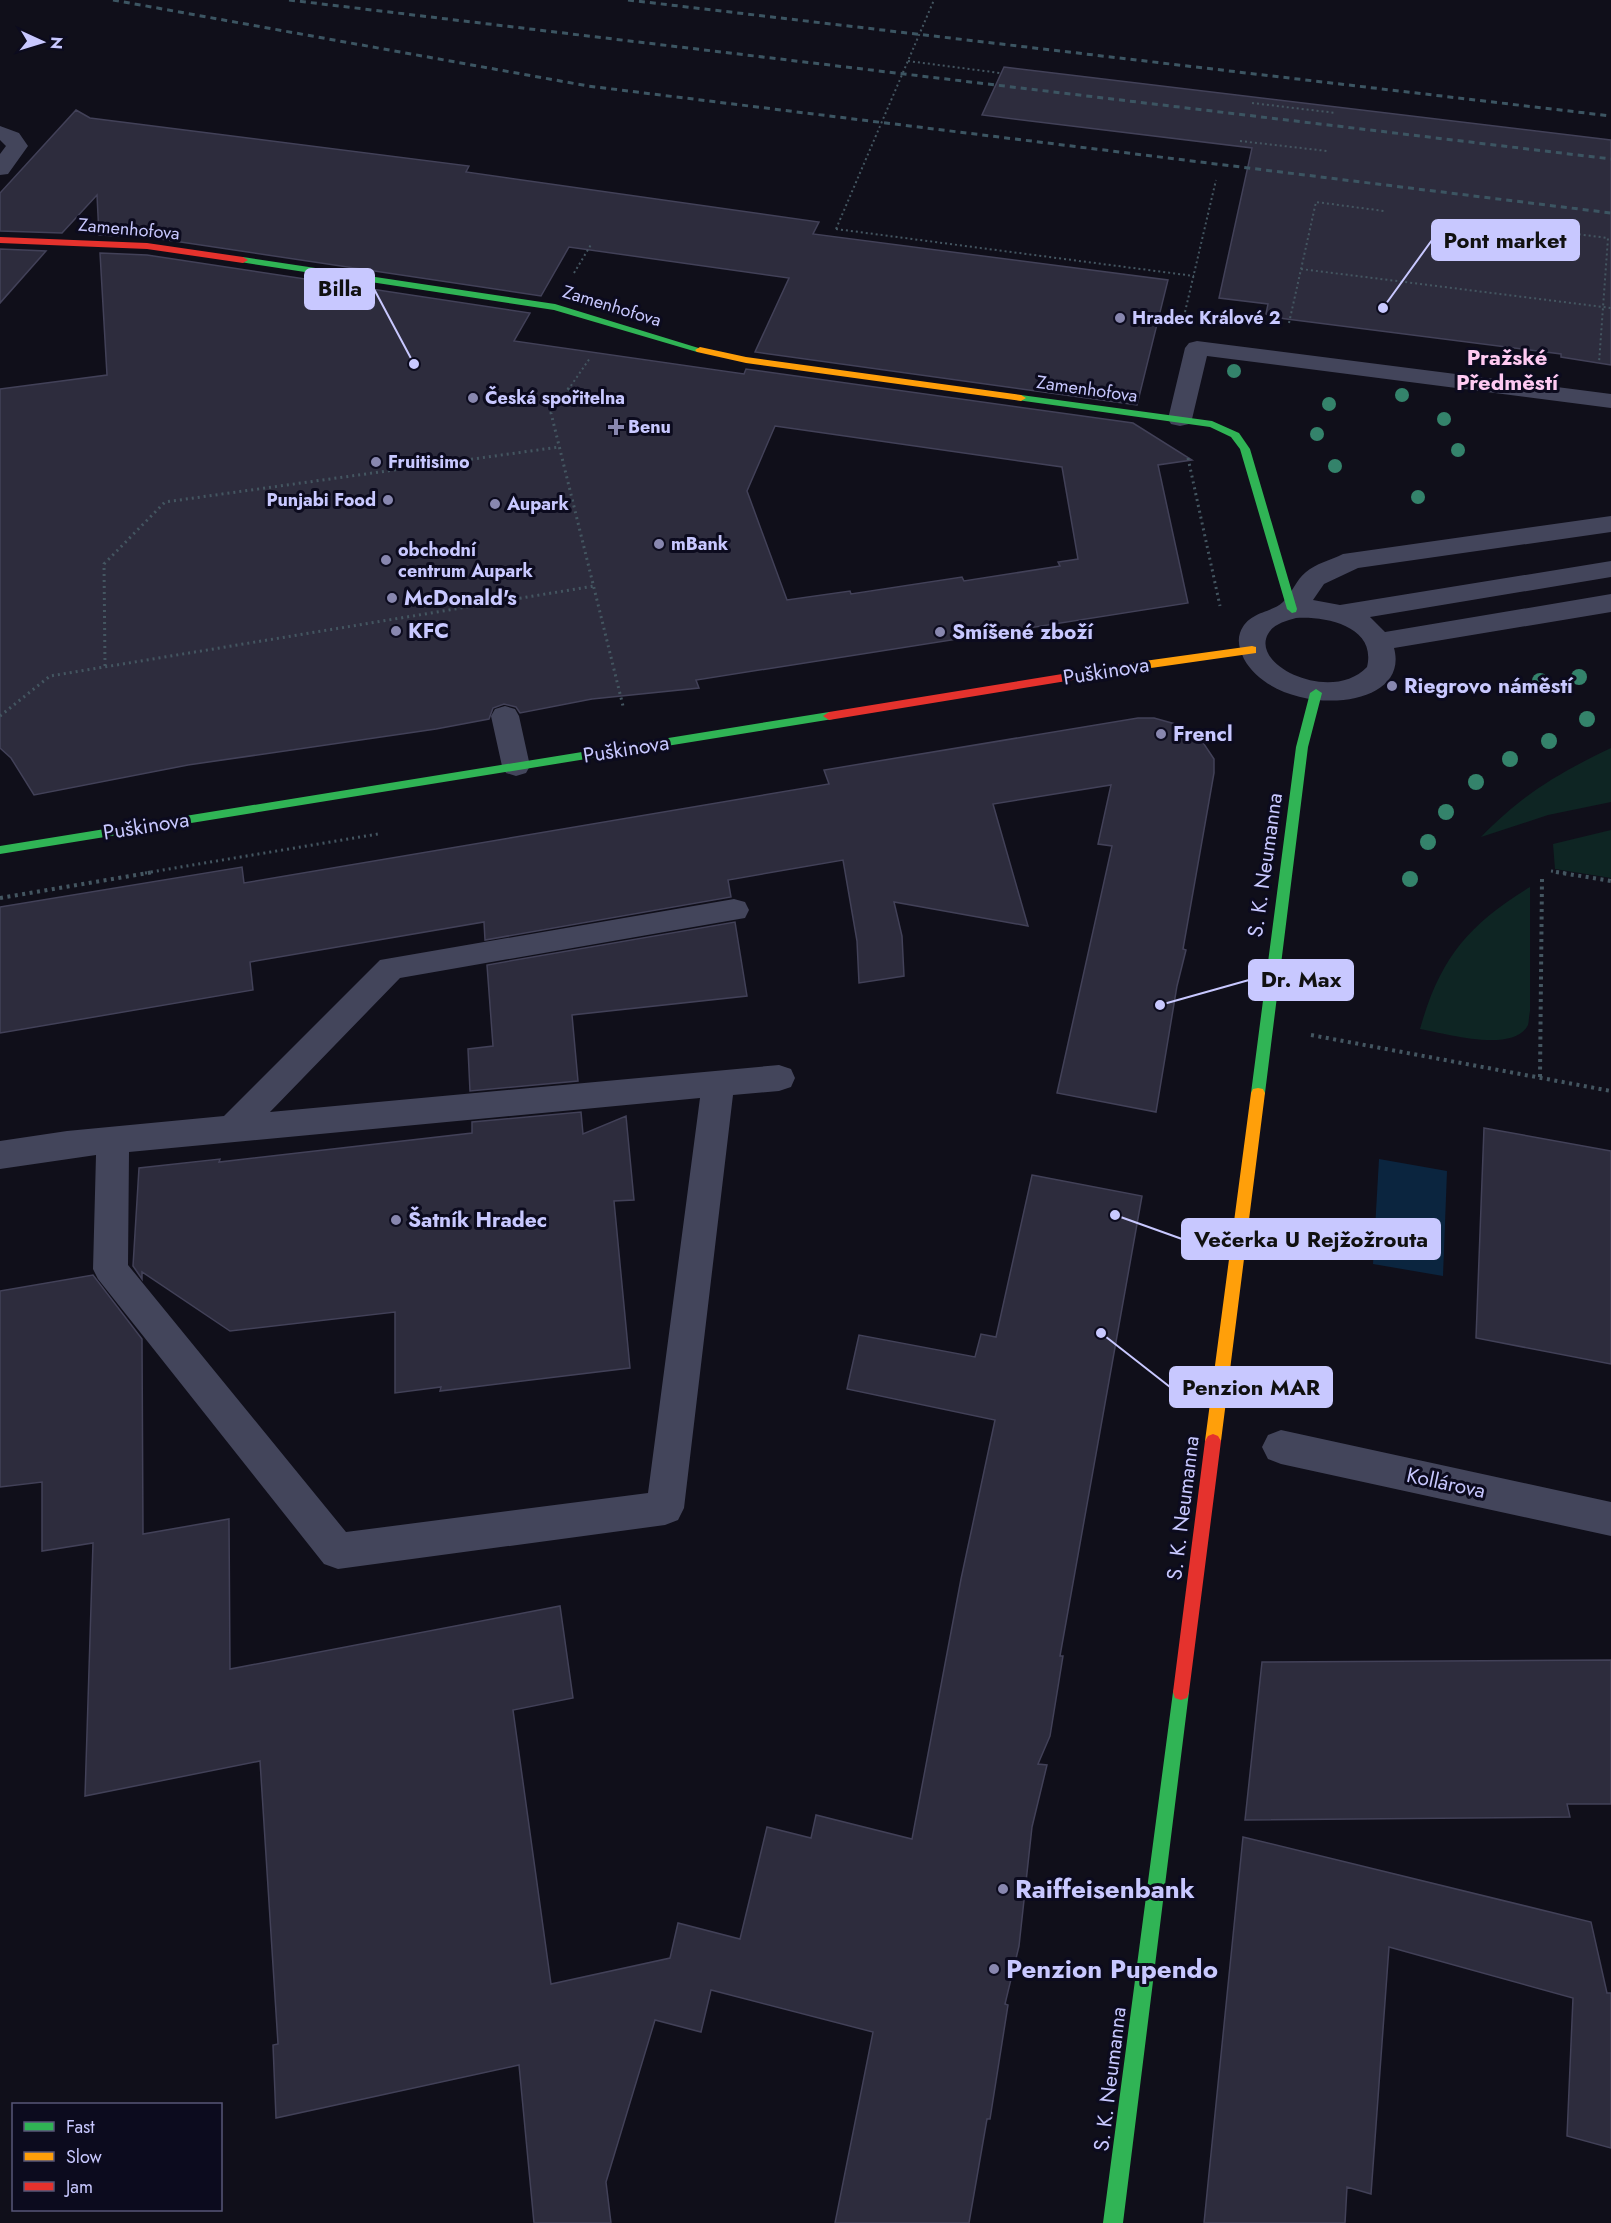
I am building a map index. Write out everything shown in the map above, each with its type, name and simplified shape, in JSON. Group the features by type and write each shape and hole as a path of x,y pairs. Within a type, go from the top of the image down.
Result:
{"street":[{"path":"0,132 12,137 17,146 0,169"},
{"name":"Zamenhofova","path":"0,240 147,246 555,307 709,354 1212,424 1235,435 1245,449 1292,609"},
{"path":"1180,420 1197,348 1611,401"},
{"path":"1292,609 1315,578 1352,560 1611,524"},
{"path":"1341,613 1611,569"},
{"path":"1378,642 1611,603"},
{"path":"1292,609 1321,609 1341,613 1357,621 1378,642 1382,655 1380,669 1370,680 1346,691 1316,693 1295,688 1277,680 1263,669 1252,650 1256,630 1266,619 1292,609"},
{"name":"Puškinova","path":"0,850 1155,663 1252,650"},
{"name":"S. K. Neumanna","path":"1113,2223 1302,747 1316,693"},
{"path":"505,716 516,766"},
{"path":"232,1129 391,968 734,910"},
{"path":"0,1155 113,1140 779,1078"},
{"path":"113,1140 110,1269 338,1551 664,1508 718,1084"},
{"name":"Kollárova","path":"1281,1447 1611,1519"}],"path":[{"path":"934,0 836,229 1194,276"},
{"path":"908,61 1000,73"},
{"path":"1252,103 1336,113"},
{"path":"1240,141 1328,151"},
{"path":"1197,348 1183,319 1216,180"},
{"path":"1289,323 1316,202 1384,211"},
{"path":"1544,230 1608,238 1599,363"},
{"path":"1301,268 1611,308"},
{"path":"593,353 551,413 623,706"},
{"path":"1180,420 1221,611"},
{"path":"105,666 104,564 165,502 559,447"},
{"path":"0,716 50,676 594,586"},
{"path":"1551,871 1611,881"},
{"path":"1540,1077 1542,878"},
{"path":"1265,1027 1611,1091"}],"green space":[{"path":"1611,748 1611,802 1548,815 1481,837 1511,809 1542,786"},
{"path":"1611,830 1611,878 1555,869 1553,844"},
{"path":"1530,887 1528,1025 1520,1034 1494,1040 1461,1037 1420,1029 1437,982 1459,946 1489,915"}],"water":[{"path":"1379,1159 1447,1171 1443,1276 1373,1264"}],"building":[{"path":"1004,67 1611,140 1611,365 1561,357 1561,354 1271,317 1266,314 1268,304 1219,298 1252,148 982,115"},
{"path":"76,110 90,118 469,166 466,172 819,222 813,234 1168,280 1137,405 755,352 789,278 569,247 541,296 147,237 99,235 97,195 62,233 0,231 0,193"},
{"path":"0,249 46,251 0,303"},
{"name":"obchodní centrum Aupark","path":"100,253 147,255 530,313 514,341 744,374 746,369 1133,423 1192,460 1158,465 1188,603 696,680 699,688 592,699 520,713 516,707 504,704 493,708 489,719 436,729 188,765 34,795 11,758 0,748 0,389 107,375","holes":["775,426 1062,467 1078,559 1058,562 1060,566 964,581 962,577 851,594 850,591 787,600 747,491"]},
{"path":"1138,718 1154,718 1179,725 1202,741 1214,759 1214,773 1183,949 1186,950 1177,986 1156,1112 1057,1093 1112,846 1098,844 1111,785 993,804 1028,926 894,902 902,936 904,976 859,983 857,941 843,860 728,880 731,897 485,940 484,922 250,962 253,990 0,1033 0,907 242,867 244,883 829,784 824,770"},
{"path":"735,922 747,996 572,1015 578,1081 470,1091 468,1049 493,1046 487,965"},
{"path":"581,1112 583,1134 626,1116 634,1200 614,1201 630,1368 440,1391 441,1387 395,1393 395,1312 230,1331 142,1272 142,1279 133,1266 139,1168 220,1159 219,1162 472,1133 472,1122"},
{"path":"1484,1128 1611,1151 1611,1364 1476,1338"},
{"path":"1032,1175 1142,1196 1060,1656 1063,1656 1050,1736 1038,1764 1047,1765 1032,1827 1019,1946 1005,2004 1008,2005 990,2119 987,2119 969,2223 835,2223 873,2032 711,1990 701,2032 655,2020 606,2182 611,2223 534,2223 519,2065 276,2118 273,2045 278,2044 260,1761 85,1796 93,1543 42,1551 42,1482 0,1487 0,1291 93,1275 142,1339 143,1534 229,1519 230,1669 560,1606 573,1698 513,1710 551,1984 670,1958 678,1923 740,1939 767,1827 811,1838 816,1815 912,1839 961,1579 995,1420 847,1389 859,1335 975,1357 981,1334 996,1337"},
{"path":"1611,1660 1611,1804 1567,1804 1570,1817 1245,1820 1262,1662"},
{"path":"1243,1837 1591,1922 1607,1993 1611,1993 1611,2148 1567,2136 1573,1998 1389,1947 1371,2194 1347,2187 1345,2223 1204,2223"}],"railway":[{"path":"113,0 588,86 1611,213"},
{"path":"289,0 1611,159"},
{"path":"628,0 1611,116"}],"traffic: fast":[{"path":"243,260 555,307 700,350"},
{"path":"1021,398 1212,424 1235,435 1245,449 1292,609"},
{"path":"1258,1093 1302,747 1316,693"},
{"path":"0,850 829,716"},
{"path":"1113,2223 1181,1692"}],"traffic: slow":[{"path":"700,350 746,360 1021,398"},
{"path":"1130,667 1252,650"},
{"path":"1213,1441 1258,1093"}],"traffic: jam":[{"path":"0,240 147,246 243,260"},
{"path":"829,716 1130,667"},
{"path":"1181,1692 1213,1441"}],"place":[{"name":"Pont market","path":"1383,308"},
{"name":"Hradec Králové 2","path":"1120,318"},
{"name":"Billa","path":"414,364"},
{"name":"Česká spořitelna","path":"473,398"},
{"name":"Benu","path":"616,427"},
{"name":"Fruitisimo","path":"376,462"},
{"name":"Punjabi Food","path":"388,500"},
{"name":"Aupark","path":"495,504"},
{"name":"mBank","path":"659,544"},
{"name":"obchodní centrum Aupark","path":"386,560"},
{"name":"McDonald's","path":"392,598"},
{"name":"KFC","path":"396,631"},
{"name":"Smíšené zboží","path":"940,632"},
{"name":"Riegrovo náměstí","path":"1392,686"},
{"name":"Frencl","path":"1161,734"},
{"name":"Dr. Max","path":"1160,1005"},
{"name":"Večerka U Rejžožrouta","path":"1115,1215"},
{"name":"Šatník Hradec","path":"396,1220"},
{"name":"Penzion MAR","path":"1101,1333"},
{"name":"Raiffeisenbank","path":"1003,1889"},
{"name":"Penzion Pupendo","path":"994,1969"}],"district":[{"name":"Pražské Předměstí","path":"1507,370"}]}
